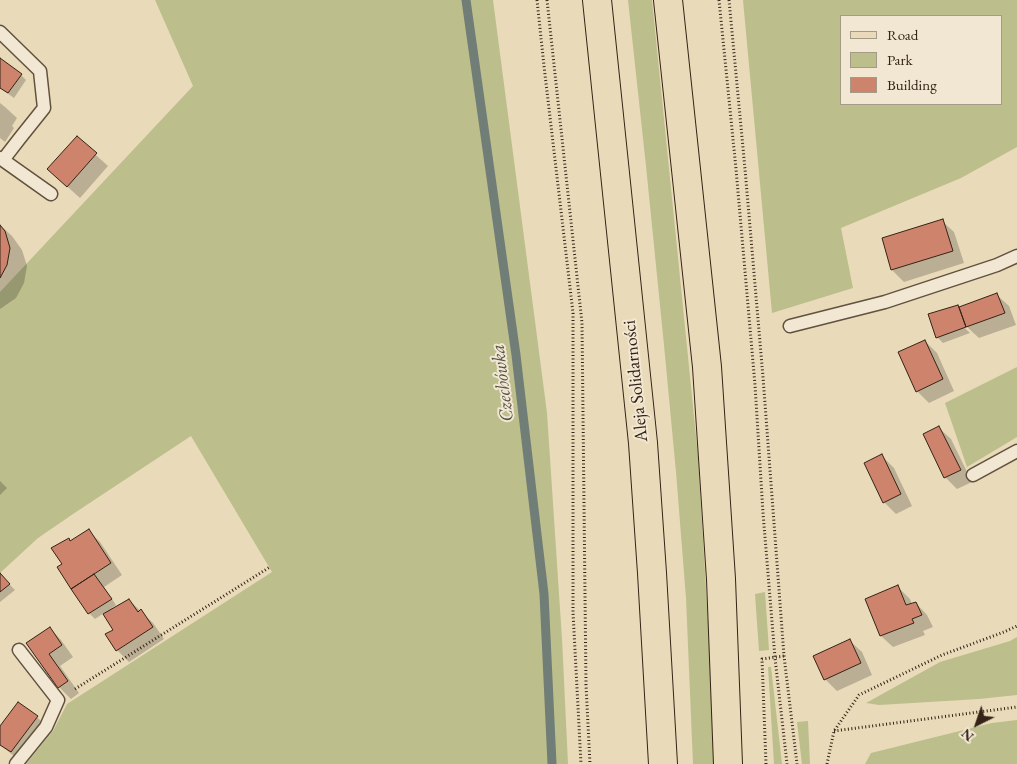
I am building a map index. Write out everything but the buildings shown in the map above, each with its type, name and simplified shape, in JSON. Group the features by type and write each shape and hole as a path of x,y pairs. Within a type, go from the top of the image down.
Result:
{"main road":[{"name":"Aleja Solidarności","path":"597,0 643,443 663,764"},
{"path":"668,0 707,367 721,579 728,764"}],"lane":[{"path":"0,32 40,71 44,108 2,159 51,194"},
{"path":"790,326 885,302 997,265 1017,256"},
{"path":"973,475 1017,452"},
{"path":"16,764 46,726 58,700 18,650"}],"path":[{"path":"537,0 573,313 573,612 581,764"},
{"path":"547,0 582,324 586,685 590,764"},
{"path":"719,0 755,385 775,658 787,764"},
{"path":"729,0 746,169 784,656 797,764"},
{"path":"58,700 270,567"},
{"path":"827,764 834,731 859,695 942,655 1017,626"},
{"path":"766,764 762,659 784,656"},
{"path":"834,731 1017,707"}],"green space":[{"path":"155,0 493,0 547,413 568,764 26,764 53,731 67,704 272,572 191,436 38,538 0,573 0,292 193,86"},
{"path":"628,0 652,0 698,456 710,655 714,764 693,764 686,598 676,472"},
{"path":"743,0 1017,0 1017,147 961,178 841,228 853,288 772,313"},
{"path":"1017,367 1017,437 967,467 945,403"},
{"path":"765,592 769,650 759,651 755,594"},
{"path":"1017,637 1017,695 879,705 866,703 940,662 1010,641"},
{"path":"768,667 771,667 782,764 774,764"},
{"path":"1017,720 1017,764 865,764 871,753 992,723"},
{"path":"808,721 810,764 802,764 797,722"}],"waterway":[{"name":"Czechówka","path":"466,0 516,355 544,594 552,764"}]}
